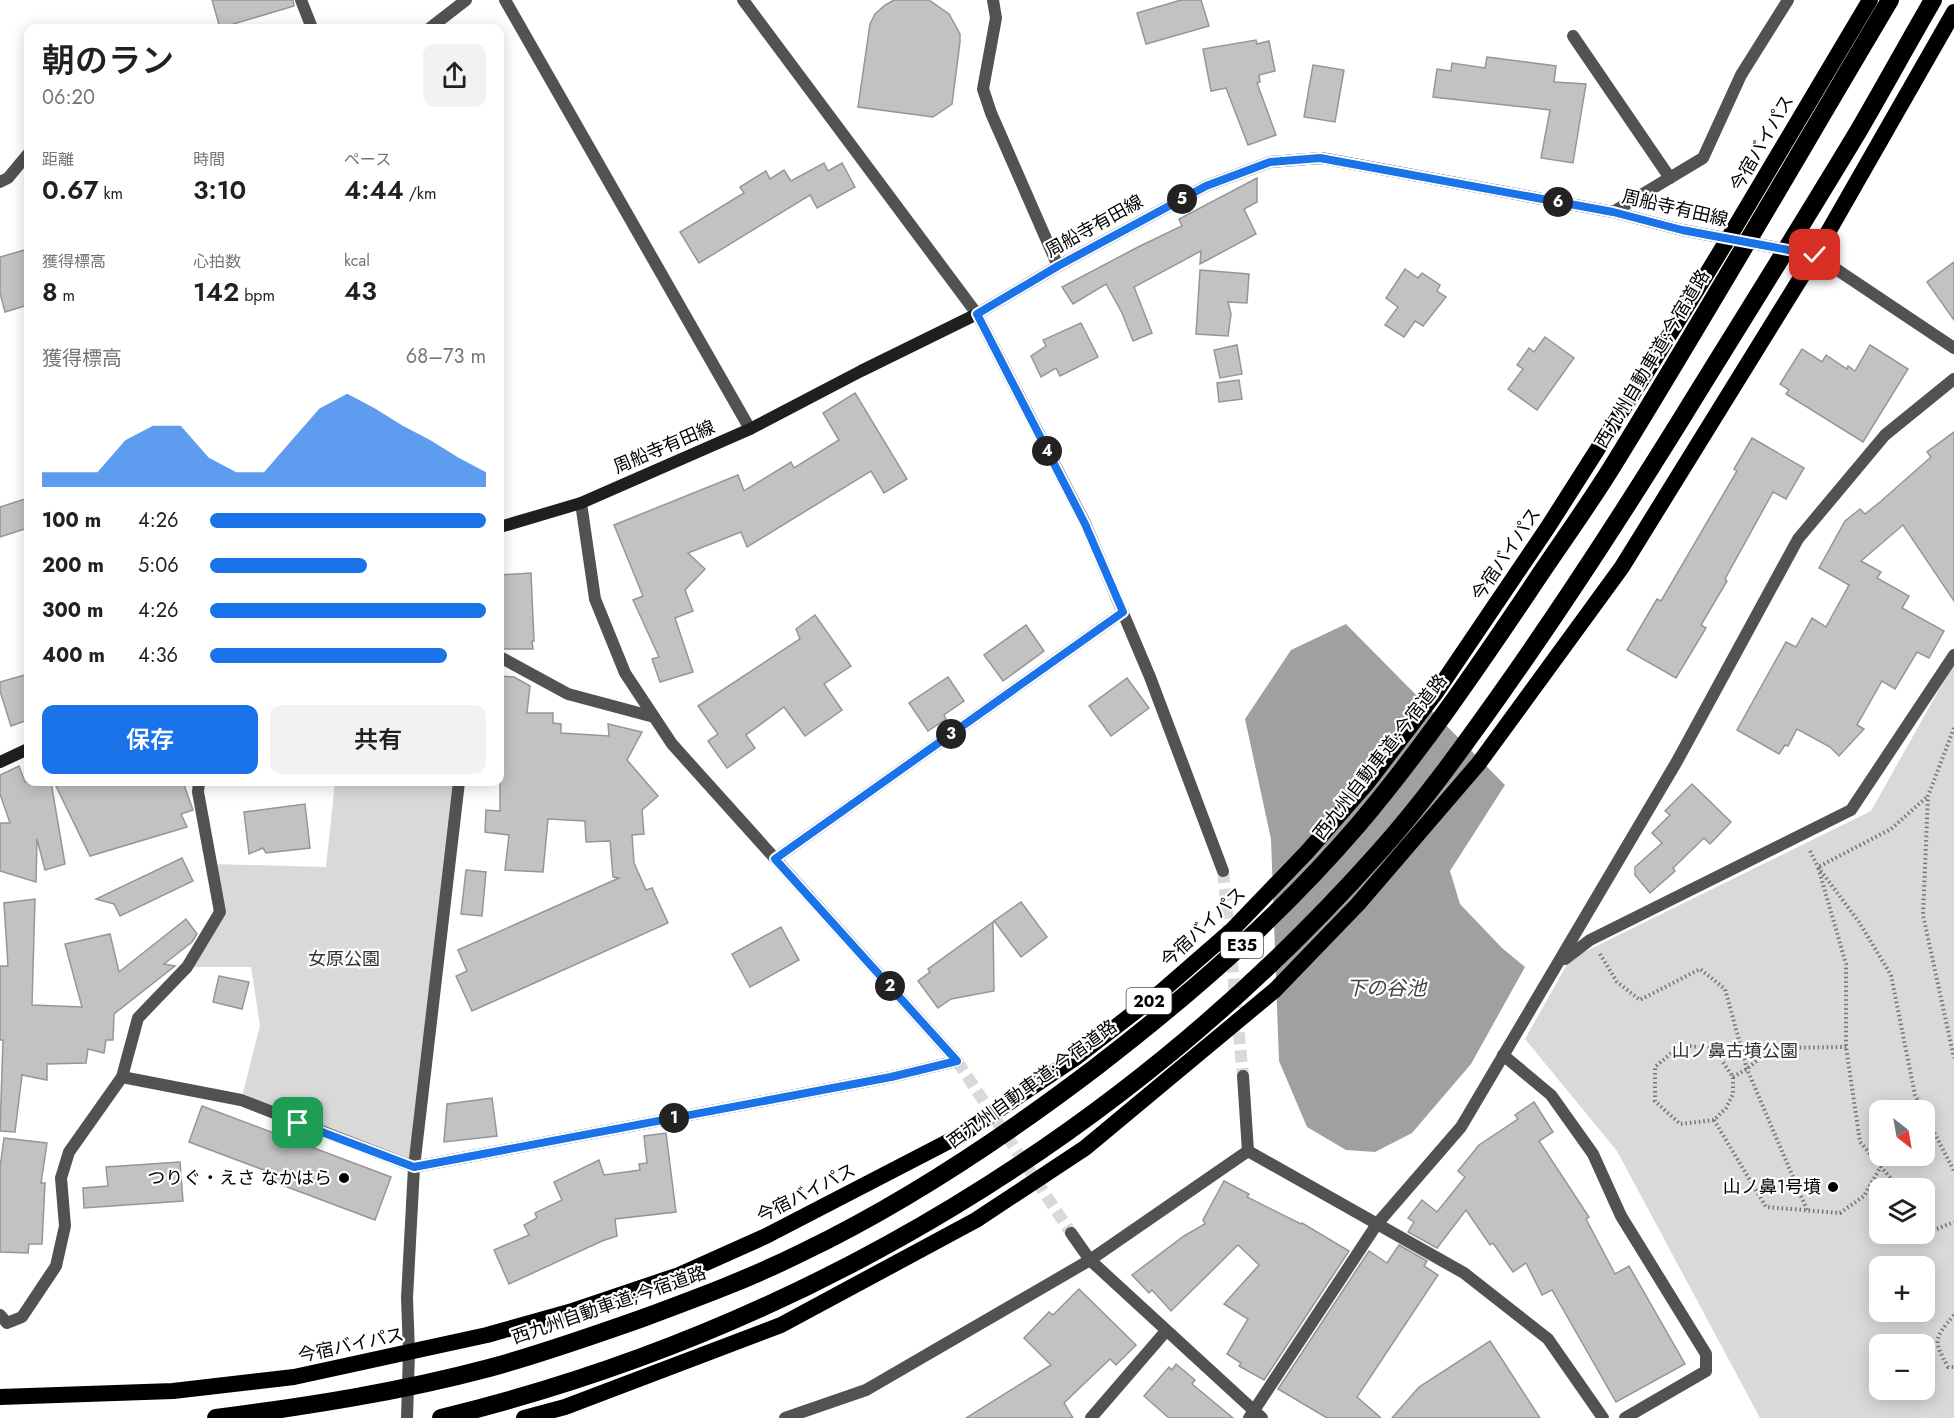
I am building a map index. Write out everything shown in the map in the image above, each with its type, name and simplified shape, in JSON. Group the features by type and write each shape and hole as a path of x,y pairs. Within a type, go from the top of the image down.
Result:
{"highway":[{"name":"今宿バイパス","path":"0,1397 173,1391 294,1377 487,1335 569,1312 679,1275 766,1236 961,1135 1078,1056 1162,991 1232,930 1368,782 1435,694 1548,527 1648,370 1870,0"},
{"name":"西九州自動車道;今宿道路","path":"216,1418 391,1391 489,1368 590,1337 701,1297 793,1257 894,1203 976,1152 1052,1100 1207,978 1286,904 1361,822 1432,730 1610,471 1890,0"},
{"name":"E35","path":"441,1418 500,1404 600,1372 711,1330 820,1281 912,1232 1076,1128 1148,1072 1224,1008 1305,933 1383,848 1458,753 1541,638 1640,486 1860,129 1933,0"},
{"path":"525,1418 565,1407 781,1325 976,1220 1085,1148 1275,990 1358,904 1479,763 1622,567 1815,255 1954,12"}],"main road":[{"name":"周船寺有田線","path":"504,526 582,503 750,429 977,314 1058,266 1206,186 1270,162 1320,158 1613,212 1682,230 1815,255"},
{"path":"0,761 24,751"}],"street":[{"path":"301,0 310,24"},
{"path":"435,24 466,0"},
{"path":"505,0 750,429"},
{"path":"743,0 977,314 1085,524 1150,677 1223,871"},
{"path":"993,0 996,18 983,89 1058,266"},
{"path":"1613,212 1703,158 1741,75 1788,0"},
{"path":"1573,36 1670,178"},
{"path":"0,182 8,178 24,159"},
{"path":"1815,255 1954,348"},
{"path":"1071,1233 1090,1260 1255,1416 1377,1224 1461,1127 1676,764 1798,539 1885,435 1954,379"},
{"path":"122,1077 241,1101 414,1167 891,1077 957,1061 672,744 625,673 595,598 582,503"},
{"path":"775,859 1123,612"},
{"path":"1558,964 1590,940 1851,810 1954,655"},
{"path":"504,659 568,694 654,717"},
{"path":"2,1323 22,1317 56,1266 65,1226 61,1178 69,1152 122,1077 138,1018 187,968 220,912 198,792 199,786"},
{"path":"407,1418 409,1352 407,1298 414,1167 459,786"},
{"path":"1503,1055 1551,1095 1593,1154 1622,1216 1706,1354 1706,1371 1625,1418"},
{"path":"1243,1076 1248,1151"},
{"path":"1248,1151 1464,1273 1548,1339 1604,1418"},
{"path":"785,1418 866,1390 1090,1260 1248,1151"},
{"path":"1091,1418 1166,1331"}],"path":[{"path":"1954,728 1928,796 1923,915 1954,1058"},
{"path":"1818,867 1891,829 1928,796"},
{"path":"1802,834 1818,867 1846,964 1846,1047 1860,1142 1869,1152"},
{"path":"1818,867 1859,922 1891,975 1918,1100"},
{"path":"1590,940 1617,982 1640,1000 1700,969 1725,989 1747,1069 1807,1210"},
{"path":"1681,1045 1714,1049 1733,1077 1733,1094 1726,1108 1714,1120 1680,1124 1655,1101 1655,1067 1681,1045"},
{"path":"1733,1077 1747,1069 1772,1048 1846,1047"},
{"path":"1714,1120 1766,1207 1839,1213 1864,1196 1881,1166 1891,1178"},
{"path":"1935,1132 1954,1169"},
{"path":"1935,1230 1954,1222"},
{"path":"1954,1315 1939,1333 1937,1348 1948,1367 1954,1367"}],"green space":[{"name":"山ノ鼻古墳公園","path":"1954,663 1954,1418 1760,1418 1617,1151 1525,1039 1570,959 1871,811"},
{"name":"女原公園","path":"335,786 459,786 414,1167 241,1100 260,1026 251,967 187,967 220,912 211,864 326,867"}],"water":[{"name":"下の谷池","path":"1346,624 1505,785 1450,871 1460,904 1502,948 1525,967 1471,1064 1412,1133 1375,1152 1346,1150 1307,1127 1279,1061 1271,839 1245,719 1291,650"}],"building":[{"path":"212,0 293,0 294,6 233,24 219,24"},
{"path":"894,0 929,0 949,14 960,34 952,104 933,117 858,107 870,24 875,14"},
{"path":"1181,0 1201,0 1209,26 1146,44 1137,13"},
{"path":"1256,40 1257,44 1269,41 1275,71 1259,75 1260,82 1257,83 1276,135 1248,145 1226,88 1211,91 1203,49"},
{"path":"1487,57 1556,66 1554,82 1586,84 1573,163 1541,158 1550,110 1433,97 1437,69 1451,71 1452,63 1485,68"},
{"path":"1313,65 1344,70 1335,122 1304,117"},
{"path":"824,163 828,171 842,163 855,187 817,208 810,195 699,263 680,232 744,193 740,187 766,171 770,179 784,170 791,181"},
{"path":"1257,178 1257,202 1244,209 1256,234 1200,264 1201,251 1134,287 1152,333 1133,341 1122,313 1106,284 1073,304 1062,287 1182,226 1179,219"},
{"path":"24,250 24,306 5,312 0,293 0,257"},
{"path":"1954,262 1954,320 1927,282"},
{"path":"1405,269 1418,278 1422,273 1440,285 1437,291 1446,297 1423,326 1415,321 1404,337 1385,325 1398,307 1386,298"},
{"path":"1200,270 1249,274 1247,303 1228,302 1231,314 1228,336 1196,334"},
{"path":"1081,323 1098,357 1060,376 1056,368 1041,377 1031,356 1046,346 1043,340"},
{"path":"1545,337 1574,358 1537,410 1508,389 1523,369 1517,365 1529,348 1534,352"},
{"path":"1237,345 1242,374 1220,378 1214,350"},
{"path":"1870,345 1908,369 1863,442 1786,394 1789,390 1780,384 1802,349 1822,362 1826,355 1847,369 1848,366 1855,371"},
{"path":"1239,380 1242,399 1219,402 1217,383"},
{"path":"855,393 907,479 884,493 871,471 747,547 741,532 688,553 705,569 685,590 693,611 675,618 693,672 660,682 652,659 659,657 633,600 643,596 614,525 738,475 744,491 791,462 794,468 839,440 823,413"},
{"path":"1954,432 1954,601 1903,525 1861,561 1881,572 1877,578 1909,596 1902,608 1944,631 1929,658 1917,652 1895,689 1882,681 1857,725 1864,729 1839,756 1830,747 1797,729 1788,746 1785,745 1779,754 1737,730 1786,642 1796,647 1812,618 1826,627 1849,585 1819,568 1845,521 1860,509 1865,514 1880,502 1931,457 1927,452"},
{"path":"1752,438 1804,468 1786,499 1773,492 1725,579 1727,581 1701,625 1706,628 1676,678 1627,650 1657,599 1661,601 1737,471 1734,469"},
{"path":"24,499 24,529 0,537 0,507"},
{"path":"531,573 533,649 504,649 504,575"},
{"path":"815,615 851,666 824,684 842,710 805,736 784,707 746,735 755,748 727,768 708,741 718,734 698,706 800,639 796,629"},
{"path":"1026,625 1044,651 1003,681 984,655"},
{"path":"24,675 24,721 11,726 0,691 0,682"},
{"path":"504,676 514,677 530,686 527,713 553,713 553,723 561,724 561,733 609,736 608,724 642,732 627,760 658,796 642,810 644,834 632,835 634,863 646,890 652,888 668,923 472,1011 456,976 467,971 458,950 619,878 613,877 610,841 586,842 585,821 548,819 543,872 505,870 509,835 485,832 486,810 500,811 500,786 504,786"},
{"path":"948,677 964,701 944,715 946,719 928,731 909,703"},
{"path":"1127,678 1149,708 1111,736 1089,706"},
{"path":"19,766 24,786 52,786 65,864 45,870 37,839 36,882 0,871 0,823 10,823 0,794 0,775"},
{"path":"1692,784 1731,822 1710,844 1704,838 1673,868 1675,871 1650,893 1635,875 1635,867 1662,843 1652,833 1670,815 1665,811"},
{"path":"56,786 184,786 193,810 181,814 187,827 90,856"},
{"path":"305,804 310,848 266,853 263,848 249,854 244,812"},
{"path":"182,858 193,881 120,916 114,904 96,899"},
{"path":"466,870 486,872 482,916 461,914"},
{"path":"35,899 32,1005 82,1007 65,944 110,934 119,972 186,919 197,934 192,942 164,964 175,966 114,1014 113,1040 106,1040 104,1053 88,1049 86,1063 47,1064 47,1080 22,1075 15,1132 0,1131 3,1040 0,1040 0,966 8,966 4,903"},
{"path":"1021,902 1047,937 1021,957 994,921"},
{"path":"993,922 994,991 951,999 938,1008 918,981 930,972 928,969"},
{"path":"781,927 799,960 750,987 732,954"},
{"path":"219,976 249,982 242,1009 213,1002"},
{"path":"492,1098 497,1136 444,1142 447,1104"},
{"path":"1534,1102 1553,1132 1539,1141 1589,1217 1586,1219 1615,1274 1629,1266 1685,1364 1616,1402 1552,1290 1542,1295 1526,1263 1513,1272 1493,1243 1490,1245 1466,1210 1437,1248 1408,1232 1414,1222 1408,1218 1422,1200 1437,1212 1465,1177 1458,1171 1479,1145 1518,1119 1515,1115"},
{"path":"202,1106 391,1177 375,1220 274,1182 277,1175 189,1142"},
{"path":"666,1133 676,1212 615,1219 617,1236 509,1284 494,1250 529,1235 524,1225 537,1218 535,1213 562,1200 554,1182 599,1160 604,1175 640,1170 639,1164 647,1163 644,1136"},
{"path":"4,1138 47,1143 41,1183 45,1183 42,1244 29,1244 28,1253 0,1252 0,1168"},
{"path":"180,1162 183,1201 84,1208 83,1188 108,1186 106,1167"},
{"path":"1224,1181 1249,1194 1247,1197 1302,1223 1349,1251 1264,1380 1239,1366 1241,1363 1227,1354 1248,1319 1224,1304 1259,1265 1238,1245 1171,1311 1152,1290 1149,1293 1132,1275 1184,1236 1205,1224 1203,1220"},
{"path":"1399,1245 1427,1261 1424,1266 1438,1275 1357,1397 1381,1418 1327,1418 1278,1389 1369,1251 1387,1263"},
{"path":"1079,1289 1136,1345 1116,1365 1110,1359 1064,1403 1073,1418 966,1418 1051,1365 1024,1338 1049,1312 1053,1315"},
{"path":"1490,1341 1540,1418 1392,1418 1419,1387"},
{"path":"1176,1364 1195,1380 1192,1384 1233,1418 1169,1418 1144,1396 1169,1367 1172,1370"}],"tunnel":[{"path":"1223,871 1243,1076"},
{"path":"957,1061 1071,1233"}],"place":[{"name":"つりぐ・えさ なかはら","path":"344,1178"},
{"name":"山ノ鼻1号墳","path":"1833,1187"}],"route":[{"path":"298,1123 414,1167 891,1077 957,1061 775,859 1123,612 1085,524 977,314 1058,266 1206,186 1270,162 1320,158 1629,215 1682,230 1815,255"}]}
